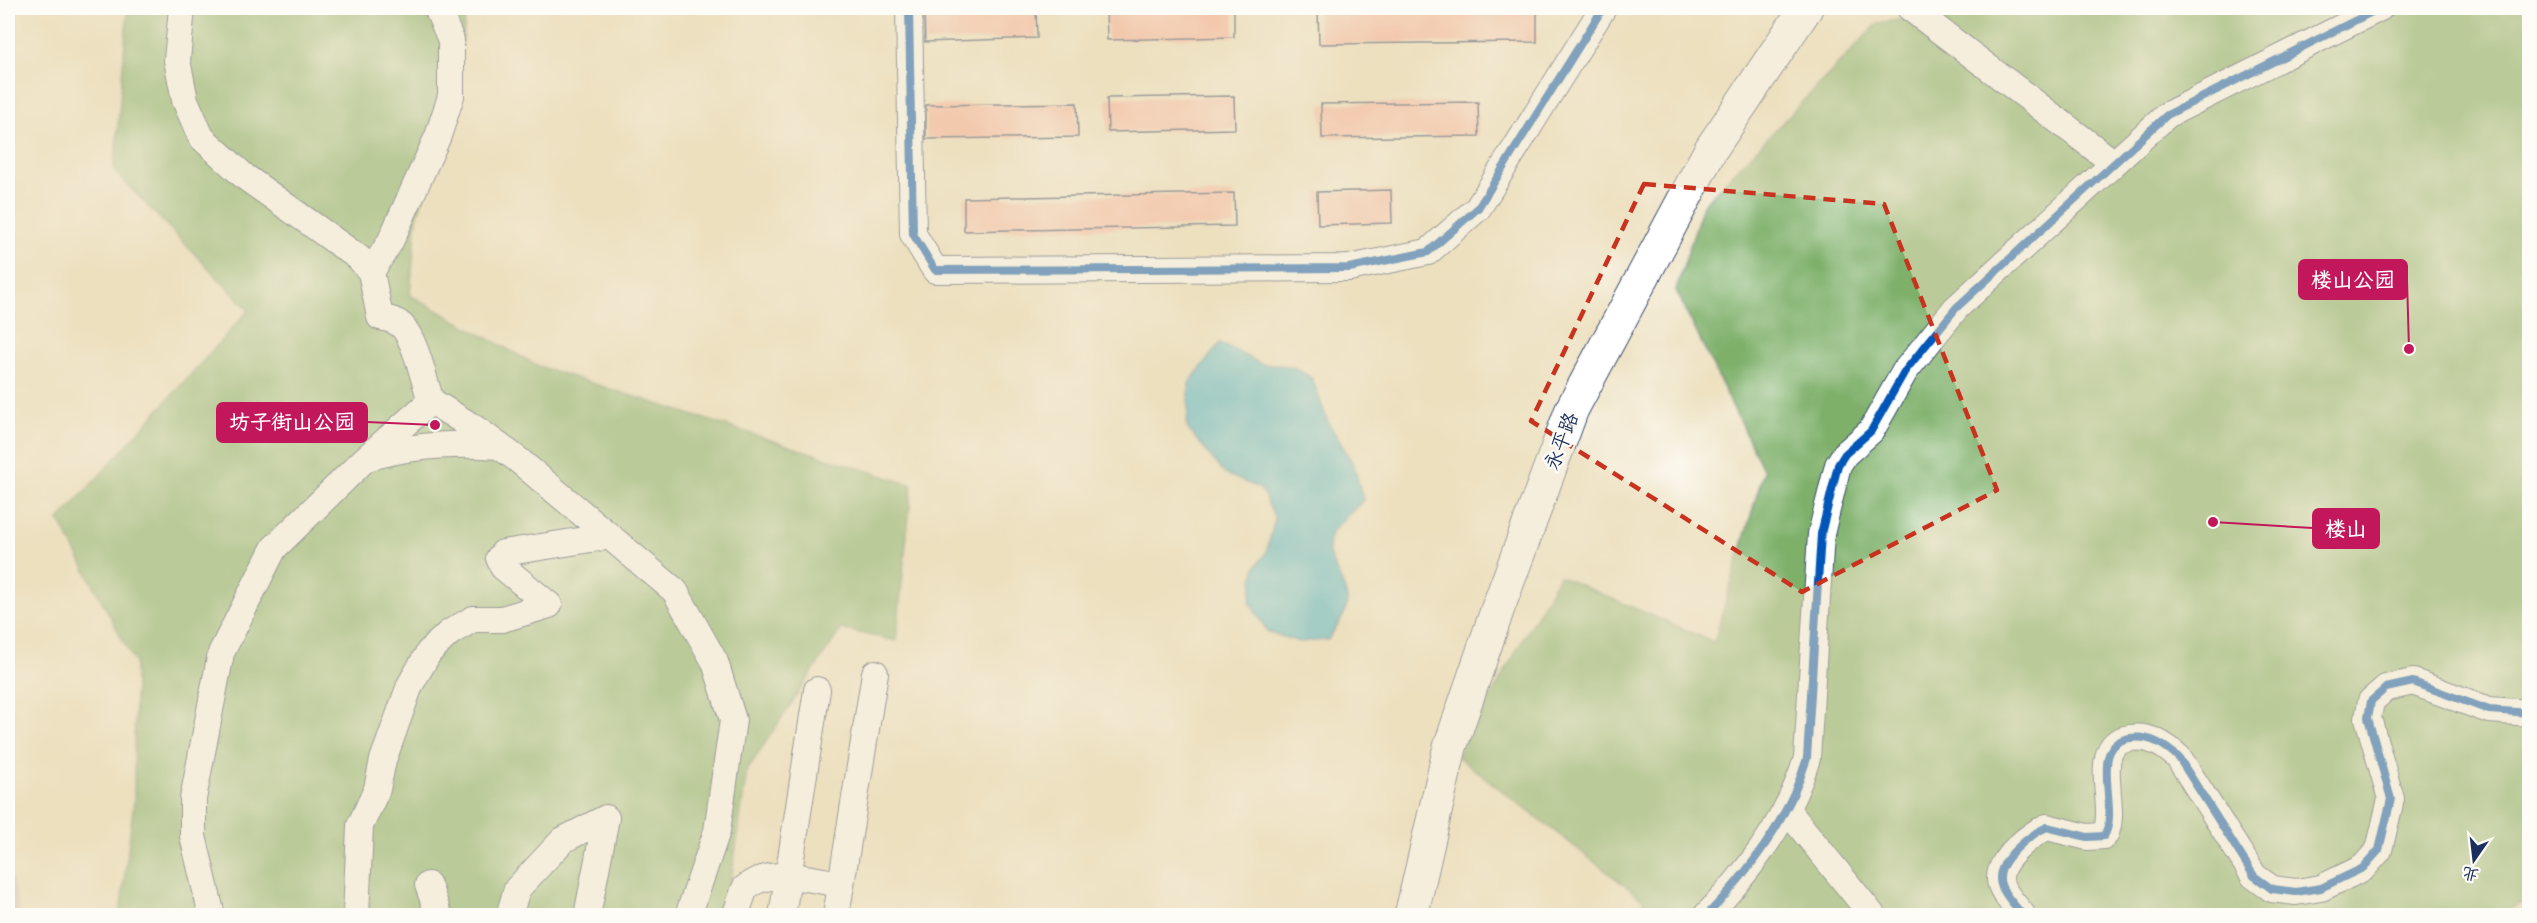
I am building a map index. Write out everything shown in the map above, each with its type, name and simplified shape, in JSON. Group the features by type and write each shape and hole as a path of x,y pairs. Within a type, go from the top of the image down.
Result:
{"main road":[{"name":"永平路","path":"1394,915 1434,742 1557,403 1697,141 1785,8"},
{"name":"永平路","path":"1411,915 1450,747 1498,608 1572,409 1711,149 1806,8"}],"street":[{"path":"182,8 177,60 185,100 201,137 245,177 359,258 371,272 380,317 402,326 412,345 431,401 499,446 675,591 715,662 734,720 717,831 688,915"},
{"path":"371,272 390,242 438,136 451,96 451,40 437,8"},
{"path":"909,8 913,234 934,270 958,270 1349,268 1428,252 1478,208 1603,8"},
{"path":"1910,8 2114,163"},
{"path":"1706,915 1733,888 1782,820 1800,782 1807,758 1821,534 1838,465 1845,454 1871,431 1905,371 1956,308 2167,114 2380,8"},
{"path":"212,915 193,836 193,799 221,652 274,548 365,459 431,401"},
{"path":"365,459 392,451 458,443 499,446"},
{"path":"356,915 360,826 377,789 383,760 410,686 429,652 449,633 473,619 502,619 549,605 503,567 499,558 504,553 610,536"},
{"path":"836,915 839,884 875,673"},
{"path":"2023,915 2003,887 2000,879 2003,866 2022,843 2047,827 2088,837 2104,836 2108,823 2109,750 2122,739 2140,736 2164,744 2179,759 2254,876 2272,889 2296,892 2320,888 2363,868 2379,850 2391,799 2368,718 2371,701 2386,688 2413,682 2488,710 2529,714"},
{"path":"782,915 817,690"},
{"path":"1787,810 1873,915"},
{"path":"509,915 517,889 563,840 606,818 588,915"},
{"path":"735,915 745,888 749,885 788,876 839,884"},
{"path":"428,885 439,915"}],"highlighted area":[{"path":"1644,184 1884,204 1997,490 1802,592 1531,421"}],"shaded area":[{"path":"8,857 20,915 8,915"}],"green space":[{"path":"128,8 465,8 456,99 417,217 410,295 538,366 912,485 896,641 841,629 747,770 728,902 730,916 120,915 134,800 135,663 59,520 249,310 114,171"},
{"path":"1978,8 2529,8 2529,899 2497,916 1631,915 1645,901 1457,756 1559,576 1714,642 1764,471 1676,290 1703,205 1878,23"}],"water":[{"path":"1220,343 1261,364 1291,366 1312,378 1328,422 1354,465 1363,500 1333,530 1328,542 1331,559 1345,591 1347,605 1328,640 1299,642 1268,632 1250,603 1255,568 1266,553 1275,519 1261,489 1225,474 1187,428 1189,383"}],"building":[{"path":"1036,8 1037,38 925,42 924,9"},
{"path":"1106,8 1234,8 1234,37 1107,40"},
{"path":"1537,8 1537,42 1319,44 1318,10"},
{"path":"1234,96 1235,129 1108,132 1107,98"},
{"path":"1478,102 1479,136 1322,138 1321,104"},
{"path":"1077,103 1078,137 926,139 926,105"},
{"path":"1391,190 1392,223 1318,225 1317,192"},
{"path":"1234,193 1235,226 964,231 964,198"}],"cycle path":[{"path":"909,8 913,234 935,270 1349,268 1428,252 1478,208 1603,8"},
{"path":"1706,916 1738,881 1766,843 1779,823 1799,780 1807,758 1821,534 1838,465 1845,454 1871,431 1905,371 1956,308 2167,115 2380,8"},
{"path":"2023,916 2005,893 2001,884 2001,871 2005,863 2025,841 2047,827 2087,837 2104,836 2109,811 2107,765 2110,752 2117,743 2130,738 2144,738 2157,742 2174,753 2254,876 2272,889 2296,892 2321,888 2363,868 2379,850 2391,799 2368,718 2371,701 2386,688 2413,682 2489,710 2530,713"}],"place":[{"name":"楼山公园","path":"2409,349"},
{"name":"坊子街山公园","path":"435,425"},
{"name":"楼山","path":"2213,522"}]}
